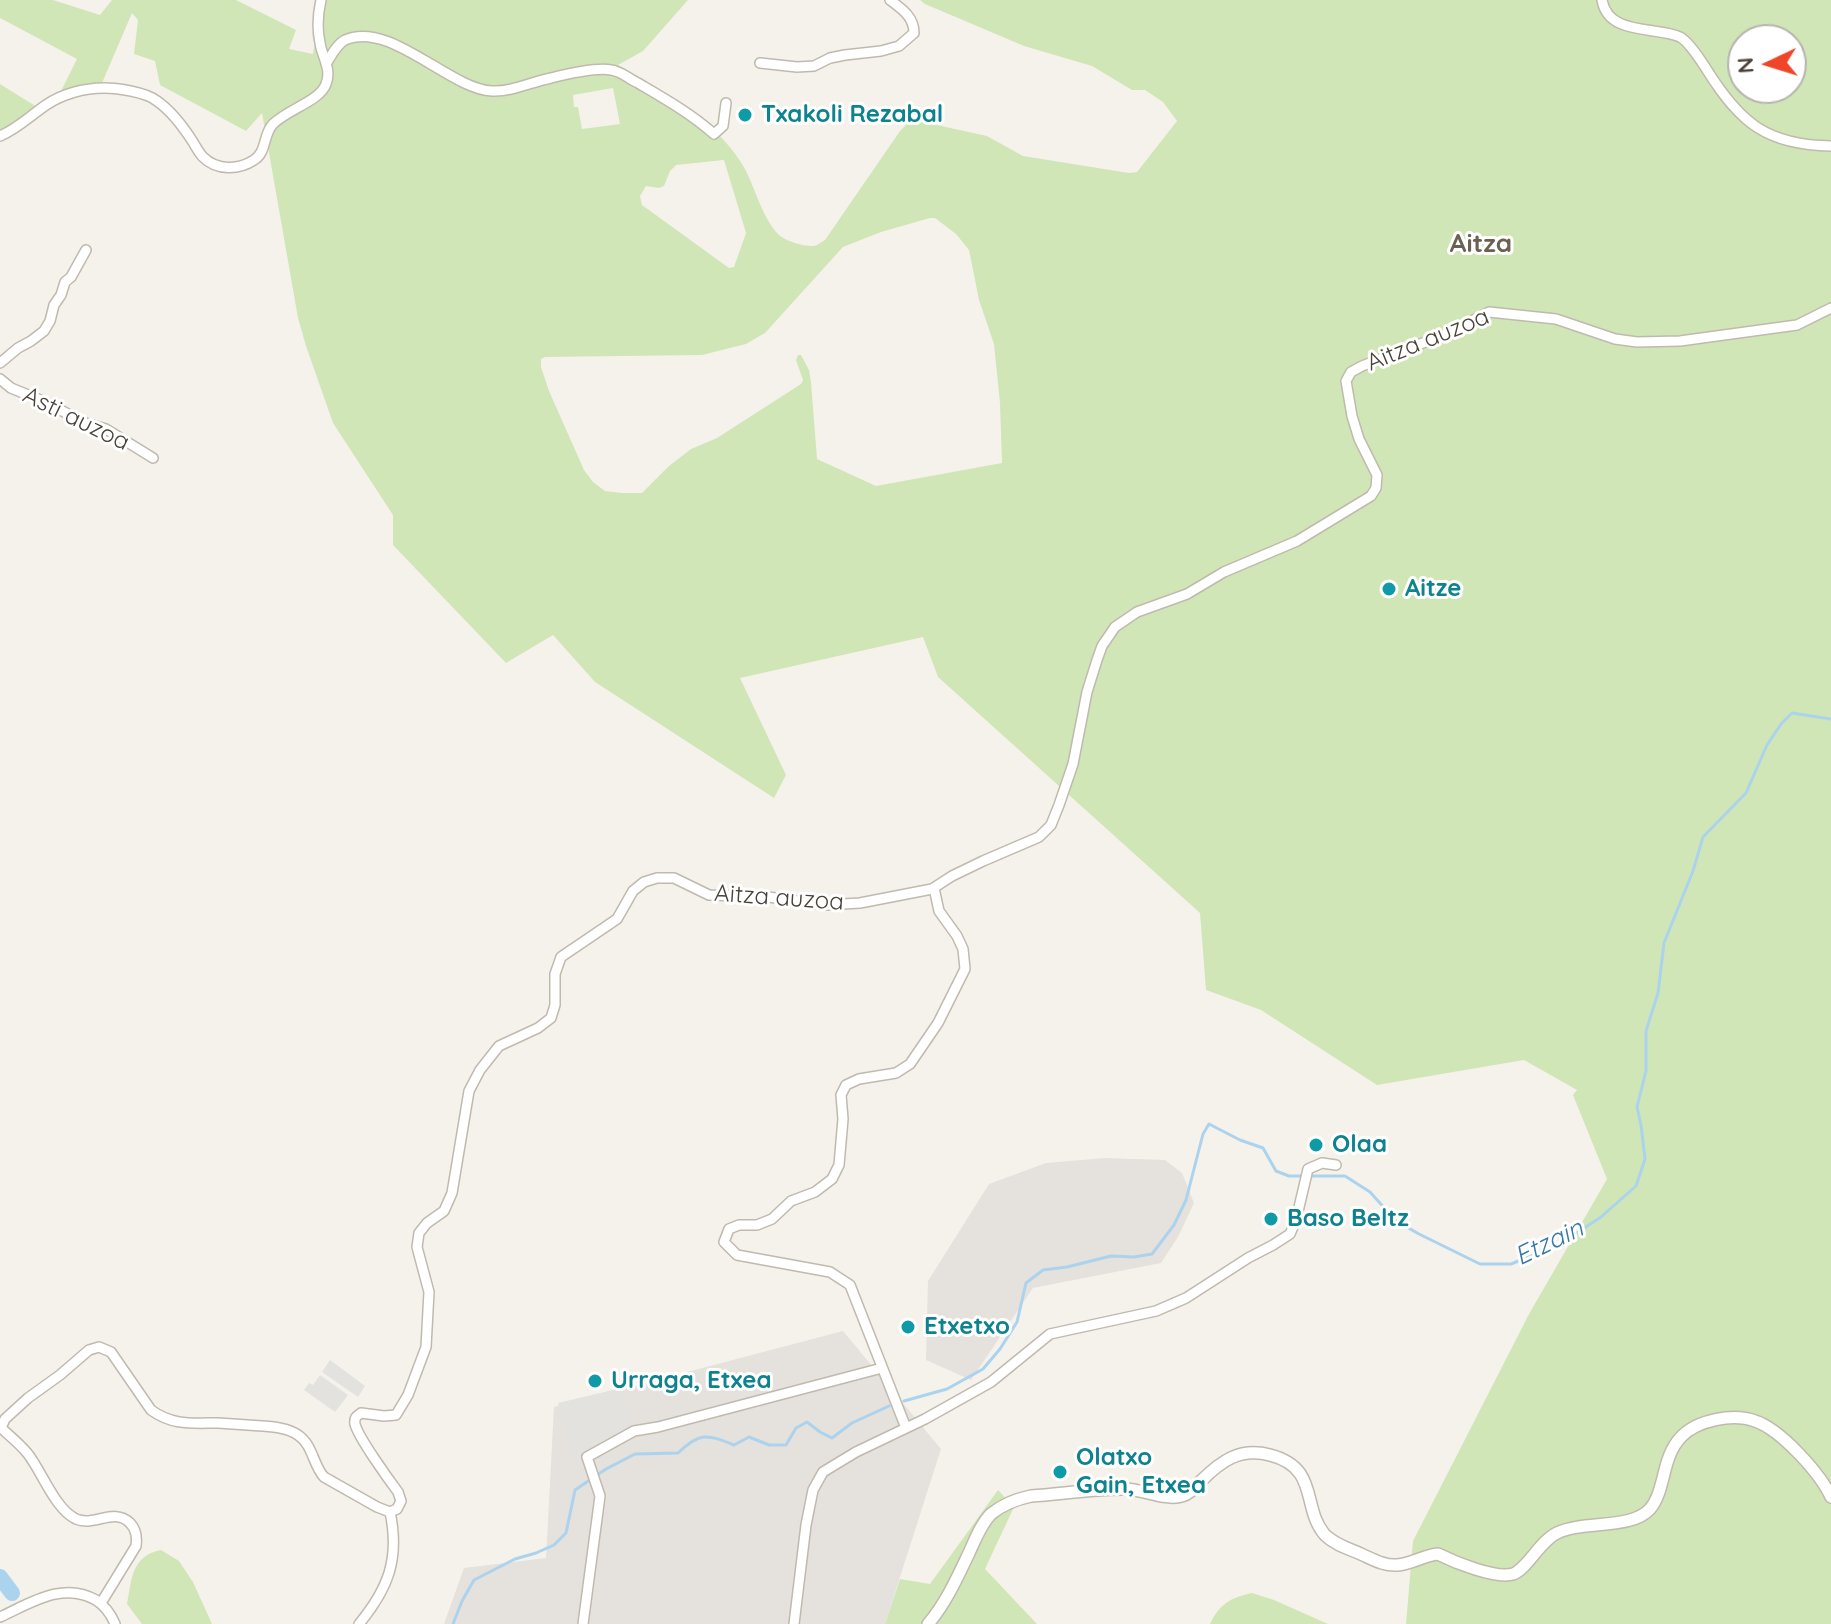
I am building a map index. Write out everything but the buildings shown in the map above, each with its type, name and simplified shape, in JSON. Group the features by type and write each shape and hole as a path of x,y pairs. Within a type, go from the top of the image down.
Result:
{"street":[{"path":"0,136 63,96 101,87 117,88 151,97 160,103 191,138 203,157 216,165 238,167 255,160 262,153 269,128 295,107 319,95 326,87 329,74 319,32 321,0"},
{"path":"760,63 814,66 830,58 899,46 914,33 914,24 890,0"},
{"path":"1602,0 1604,8 1625,26 1682,37 1723,95 1742,115 1766,133 1786,141 1831,146"},
{"path":"326,64 346,40 364,37 416,54 465,84 491,91 525,86 548,78 615,70 669,100 714,134 723,126 726,103"},
{"name":"Asti auzoa","path":"0,363 44,331 65,282 86,250"},
{"name":"Aitza auzoa","path":"390,1512 397,1509 401,1501 398,1492 355,1423 361,1413 396,1415 408,1395 426,1347 429,1292 417,1247 419,1233 444,1211 452,1193 469,1091 480,1070 499,1046 538,1028 551,1018 555,1005 555,974 561,957 617,919 633,891 644,882 674,878 709,895 768,897 826,905 860,903 934,888 952,876 1039,837 1051,825 1073,764 1087,692 1097,660 1115,627 1137,612 1187,594 1224,572 1297,541 1371,496 1376,488 1377,475 1359,439 1352,416 1346,381 1351,372 1444,335 1489,312 1556,319 1615,339 1637,342 1680,341 1797,325 1831,308"},
{"name":"Asti auzoa","path":"0,379 11,388 50,404 82,422 106,429 153,458"},
{"path":"906,1428 850,1285 830,1272 737,1255 724,1242 729,1229 739,1225 757,1225 772,1219 791,1201 815,1192 832,1179 839,1165 843,1119 841,1095 846,1085 859,1079 896,1073 910,1064 938,1023 965,969 963,949 939,911 934,888"},
{"path":"794,1624 806,1525 813,1490 823,1472 991,1382 1050,1334 1156,1311 1186,1298 1290,1234 1307,1170 1322,1163 1336,1165"},
{"path":"101,1603 136,1546 135,1530 120,1517 90,1521 71,1516 29,1454 0,1428 5,1419 28,1398 89,1350 99,1347 111,1352 151,1410 159,1416 190,1424 288,1429 304,1440 318,1471 324,1477 390,1512 391,1569 385,1587 359,1624"},
{"path":"583,1624 600,1496 587,1457 634,1431 882,1368"},
{"path":"928,1624 949,1593 981,1528 1003,1506 1031,1496 1124,1489 1171,1498 1182,1496 1191,1492 1229,1457 1243,1453 1273,1455 1301,1474 1315,1519 1331,1541 1381,1563 1395,1565 1438,1554 1499,1575 1514,1573 1524,1567 1536,1550 1556,1533 1632,1519 1649,1510 1656,1499 1669,1452 1681,1437 1709,1420 1745,1418 1757,1421 1775,1433 1814,1469 1831,1497"},
{"path":"0,1617 60,1592 84,1594 101,1603 108,1609 115,1624"}],"shaded area":[{"path":"1105,1158 1165,1160 1182,1173 1194,1203 1161,1263 1033,1288 971,1380 926,1360 928,1281 989,1184 1046,1163"},
{"path":"843,1331 941,1449 885,1624 444,1624 464,1568 546,1558 554,1407"},
{"path":"330,1360 365,1386 358,1397 322,1372"},
{"path":"320,1375 348,1395 335,1412 304,1390 309,1383 313,1385"},
{"path":"621,1388 635,1435 577,1471 558,1403"}],"green space":[{"path":"0,0 53,0 100,15 112,0 236,0 296,30 289,49 313,54 322,0 688,0 643,51 618,65 670,96 717,133 742,164 767,219 779,235 801,245 815,246 825,240 900,131 914,120 987,136 1023,156 1129,173 1137,172 1177,121 1163,102 1145,90 1132,90 1092,66 1024,46 920,0 1831,0 1831,1624 1406,1624 1413,1541 1529,1314 1607,1179 1573,1095 1577,1090 1524,1060 1377,1085 1261,1010 1206,990 1200,913 938,677 923,637 740,678 786,775 774,798 595,682 553,635 506,663 393,545 393,515 333,423 298,318 262,113 246,131 160,85 155,61 134,54 138,20 132,13 102,83 61,91 77,59 0,18","holes":["613,88 620,124 582,129 573,95","724,160 746,233 734,267 729,268 642,205 640,196 646,186 664,186 676,165","935,218 956,234 969,250 979,300 994,344 1002,463 876,486 817,459 809,370 801,355 798,355 796,360 803,380 801,384 717,438 691,449 642,493 605,491 593,482 584,470 549,391 541,359 702,355 746,344 765,333 843,247"]},
{"path":"0,84 37,107 10,127 0,130"},
{"path":"998,1490 1014,1507 985,1569 1037,1624 885,1624 900,1579 930,1584"},
{"path":"161,1550 179,1561 193,1582 212,1624 142,1624 127,1604 138,1563"},
{"path":"1252,1593 1328,1624 1210,1624 1227,1602"}],"waterway":[{"name":"Etzain","path":"1310,1176 1345,1176 1370,1192 1396,1221 1480,1264 1511,1264 1560,1244 1601,1217 1636,1186 1645,1159 1637,1107 1646,1071 1646,1031 1658,993 1664,943 1703,837 1746,793 1767,745 1792,713 1831,719"},
{"name":"Etzain","path":"904,1401 947,1389 983,1369 1017,1322 1026,1283 1043,1270 1111,1256 1152,1254 1174,1225 1186,1200 1203,1134 1209,1124 1263,1148 1276,1171 1289,1176 1303,1176"},
{"name":"Etzain","path":"453,1624 474,1580 515,1559 554,1545 566,1533 575,1490 635,1454 678,1453 692,1441 704,1437 734,1445 749,1437 769,1445 786,1445 796,1428 807,1422 832,1438 852,1423 889,1406"},
{"path":"0,1577 12,1593"}],"place":[{"name":"Txakoli Rezabal","path":"745,115"},
{"name":"Aitze","path":"1389,589"},
{"name":"Olaa","path":"1316,1145"},
{"name":"Baso Beltz","path":"1271,1219"},
{"name":"Etxetxo","path":"908,1327"},
{"name":"Urraga, Etxea","path":"595,1381"},
{"name":"Olatxo Gain, Etxea","path":"1060,1472"}],"district":[{"name":"Aitza","path":"1481,244"}]}
